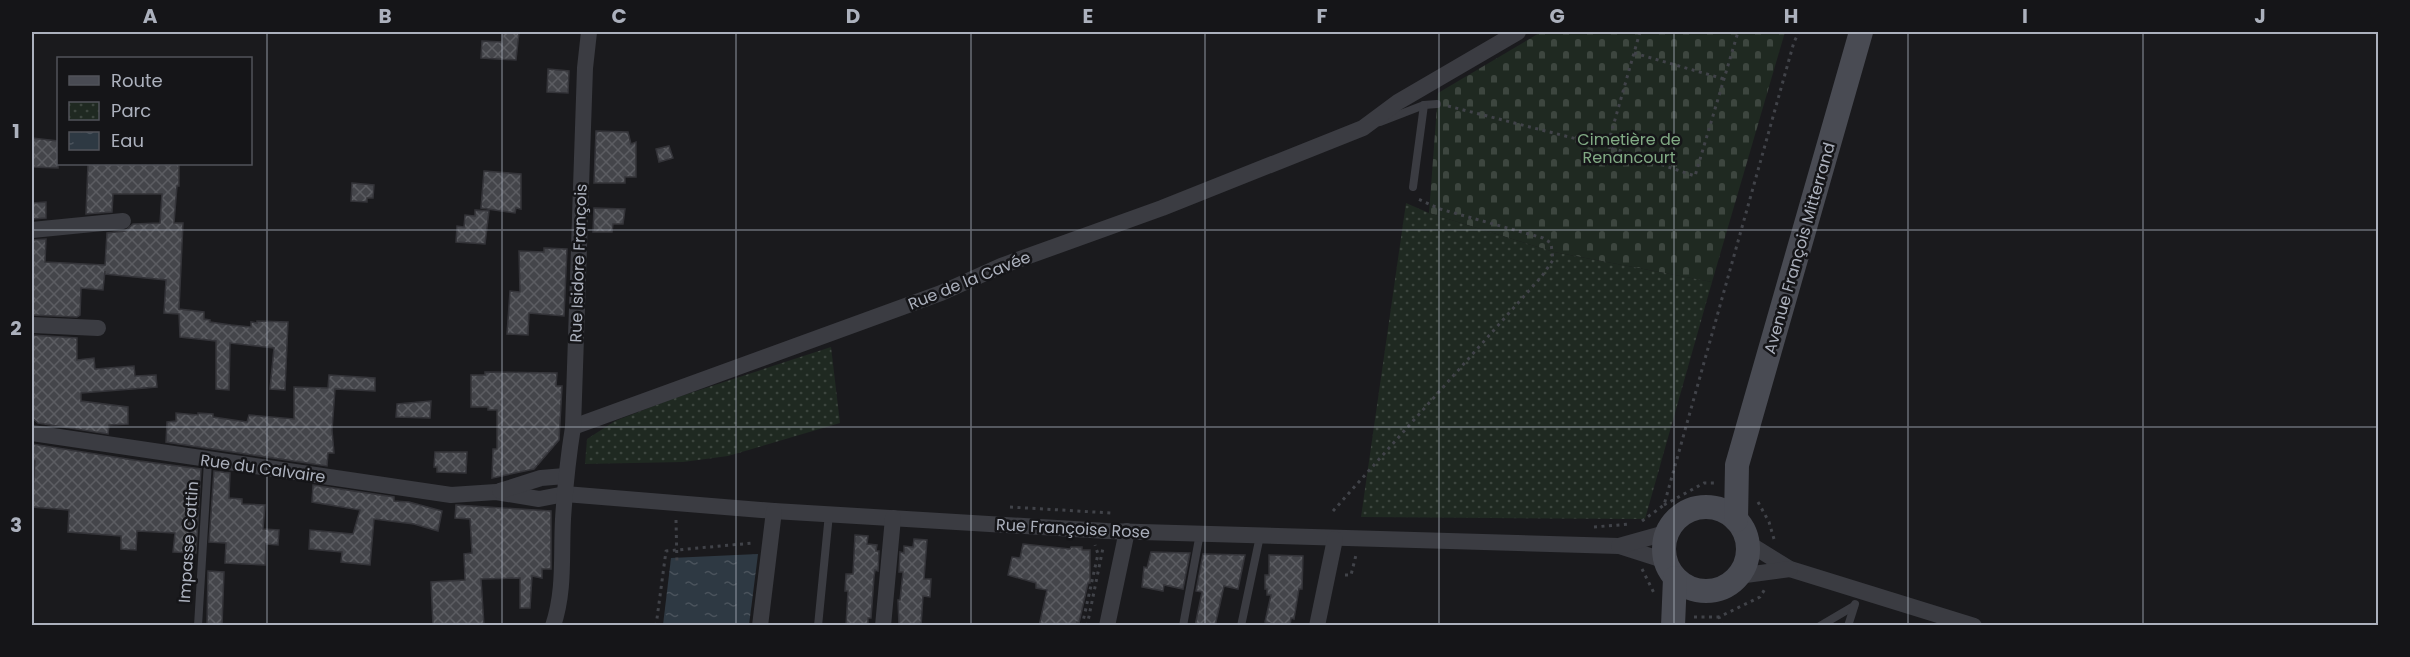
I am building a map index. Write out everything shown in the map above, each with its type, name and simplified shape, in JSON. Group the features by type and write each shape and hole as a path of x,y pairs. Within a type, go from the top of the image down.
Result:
{"main road":[{"name":"Avenue François Mitterrand","path":"1736,520 1737,465 1861,32"},
{"name":"Avenue François Mitterrand","path":"1707,507 1737,465"},
{"path":"1670,569 1684,586 1705,591 1722,589 1738,576 1747,561 1746,535 1736,520 1719,509 1707,507 1693,509 1681,516 1669,532 1664,552 1682,623"},
{"path":"1682,623 1705,591"}],"street":[{"name":"Rue Isidore François","path":"554,626 560,606 565,476 573,427 585,68 589,32"},
{"name":"Rue de la Cavée","path":"573,427 941,293 1001,266 1162,208 1363,128 1398,102 1518,32"},
{"path":"32,230 123,221"},
{"path":"32,326 98,328"},
{"name":"Rue du Calvaire","path":"32,433 208,461 451,495 496,492 539,499 565,494"},
{"name":"Rue du Calvaire","path":"496,492 541,478 565,476"},
{"name":"Rue Françoise Rose","path":"565,494 774,511 1107,531 1619,546"},
{"path":"760,626 774,511"},
{"path":"883,626 893,518"},
{"path":"1107,626 1127,531"},
{"path":"1619,546 1669,532"},
{"path":"1317,626 1335,539"},
{"path":"1748,543 1791,569 1974,626"},
{"path":"1619,546 1670,569"},
{"path":"1738,576 1791,569"}],"lane":[{"path":"1363,128 1424,105 1437,104"},
{"path":"1413,187 1424,105"},
{"name":"Impasse Cattin","path":"198,626 208,461"},
{"path":"818,626 830,514"},
{"path":"1183,626 1200,533"},
{"path":"1241,626 1260,536"},
{"path":"1848,626 1859,590"},
{"path":"1820,626 1854,606"}],"path":[{"path":"1612,148 1610,137 1640,32"},
{"path":"1437,104 1612,148 1695,176 1738,32"},
{"path":"1664,505 1781,88 1799,32"},
{"path":"1634,53 1724,79"},
{"path":"1333,511 1542,276 1553,260 1551,243 1543,238 1440,209 1416,198 1413,187"},
{"path":"1594,527 1639,523 1664,505 1704,483 1716,483"},
{"path":"1754,496 1769,522 1775,543"},
{"path":"676,503 677,565"},
{"path":"1006,506 1120,513"},
{"path":"1085,626 1107,531"},
{"path":"656,626 666,551 770,542"},
{"path":"1085,626 1098,554 1095,544"},
{"path":"1640,563 1656,595"},
{"path":"1682,623 1719,617 1760,597 1771,581"},
{"path":"1719,617 1722,626"}],"green space":[{"name":"Cimetière de Renancourt","path":"1541,32 1785,32 1712,282 1554,252 1429,213 1438,93"},
{"path":"1406,203 1429,213 1554,252 1712,282 1645,519 1361,517"},
{"path":"831,347 840,423 728,456 683,462 585,464 587,439 615,421 672,399"}],"water":[{"path":"758,554 749,625 663,625 671,558"}],"building":[{"path":"503,32 519,32 516,60 481,58 482,41 502,42"},
{"path":"548,69 569,71 568,93 547,92"},
{"path":"596,131 628,132 631,144 636,142 636,177 625,177 625,183 594,183"},
{"path":"32,138 57,141 58,168 32,167"},
{"path":"669,146 673,158 659,162 656,149"},
{"path":"88,165 179,165 179,186 177,186 174,223 183,223 179,309 204,312 204,319 210,322 231,325 251,327 251,322 257,323 257,321 288,322 285,390 270,389 274,348 230,343 229,390 216,389 216,341 180,337 179,314 164,313 166,280 105,274 105,271 103,290 81,288 80,315 77,317 32,315 32,240 46,239 45,262 105,265 107,233 125,231 133,224 160,223 162,194 113,194 112,212 86,214"},
{"path":"484,171 521,174 521,209 516,208 515,213 481,208"},
{"path":"352,183 374,185 373,198 367,198 367,202 351,201"},
{"path":"46,202 46,218 32,219 32,203"},
{"path":"594,208 625,209 623,224 613,224 612,232 593,232"},
{"path":"475,210 489,211 485,244 456,242 457,226 464,227 465,215 475,216"},
{"path":"544,248 567,249 564,316 529,313 528,335 507,334 510,291 520,292 519,251 544,252"},
{"path":"32,335 77,338 77,360 94,358 95,369 134,366 135,376 156,375 157,387 81,393 81,401 128,407 128,424 109,425 108,434 38,423 32,418"},
{"path":"485,372 557,373 556,386 562,386 559,440 534,469 492,478 493,449 497,449 497,410 488,410 488,407 471,407 471,375 485,375"},
{"path":"329,375 375,378 375,391 335,389 332,430 334,453 328,453 327,466 166,442 167,422 176,421 176,413 213,414 213,417 247,422 249,415 294,419 294,387 328,388"},
{"path":"431,401 430,418 396,417 397,404"},
{"path":"32,444 201,469 196,553 173,552 175,533 137,531 136,550 121,549 121,536 68,532 69,510 32,507 35,461 32,460"},
{"path":"435,452 467,452 466,473 437,472 437,467 434,467"},
{"path":"214,471 230,473 229,498 242,499 242,504 265,505 263,529 279,530 278,545 266,544 265,565 225,563 226,543 209,542"},
{"path":"313,485 394,497 394,501 409,502 442,511 438,531 414,524 374,519 370,565 341,562 342,552 309,549 310,530 353,534 360,510 312,502"},
{"path":"456,505 551,511 551,569 542,569 542,578 532,576 530,608 520,608 520,578 481,579 484,626 433,626 431,582 465,580 464,554 472,553 470,519 455,518"},
{"path":"855,535 868,536 867,544 877,545 878,571 875,570 871,618 868,618 868,624 846,626 848,591 845,591 846,574 853,574"},
{"path":"914,539 927,540 924,579 931,579 930,597 923,596 921,626 899,626 898,600 900,600 903,572 899,572 900,552 904,553 904,546 913,547"},
{"path":"1023,544 1070,549 1071,547 1082,547 1082,550 1090,550 1090,583 1088,583 1079,623 1077,622 1076,626 1039,626 1047,590 1036,588 1036,583 1008,575 1012,557 1020,558"},
{"path":"1151,552 1190,553 1183,589 1164,585 1163,591 1142,587 1144,567 1147,568"},
{"path":"1203,554 1245,555 1238,589 1224,586 1215,626 1195,626 1202,592 1196,591"},
{"path":"1269,555 1303,556 1302,589 1299,589 1294,619 1291,618 1290,626 1270,626 1270,623 1265,622 1271,595 1267,595 1267,589 1265,589 1265,575 1269,575"},
{"path":"208,571 224,572 222,626 207,626"}]}
